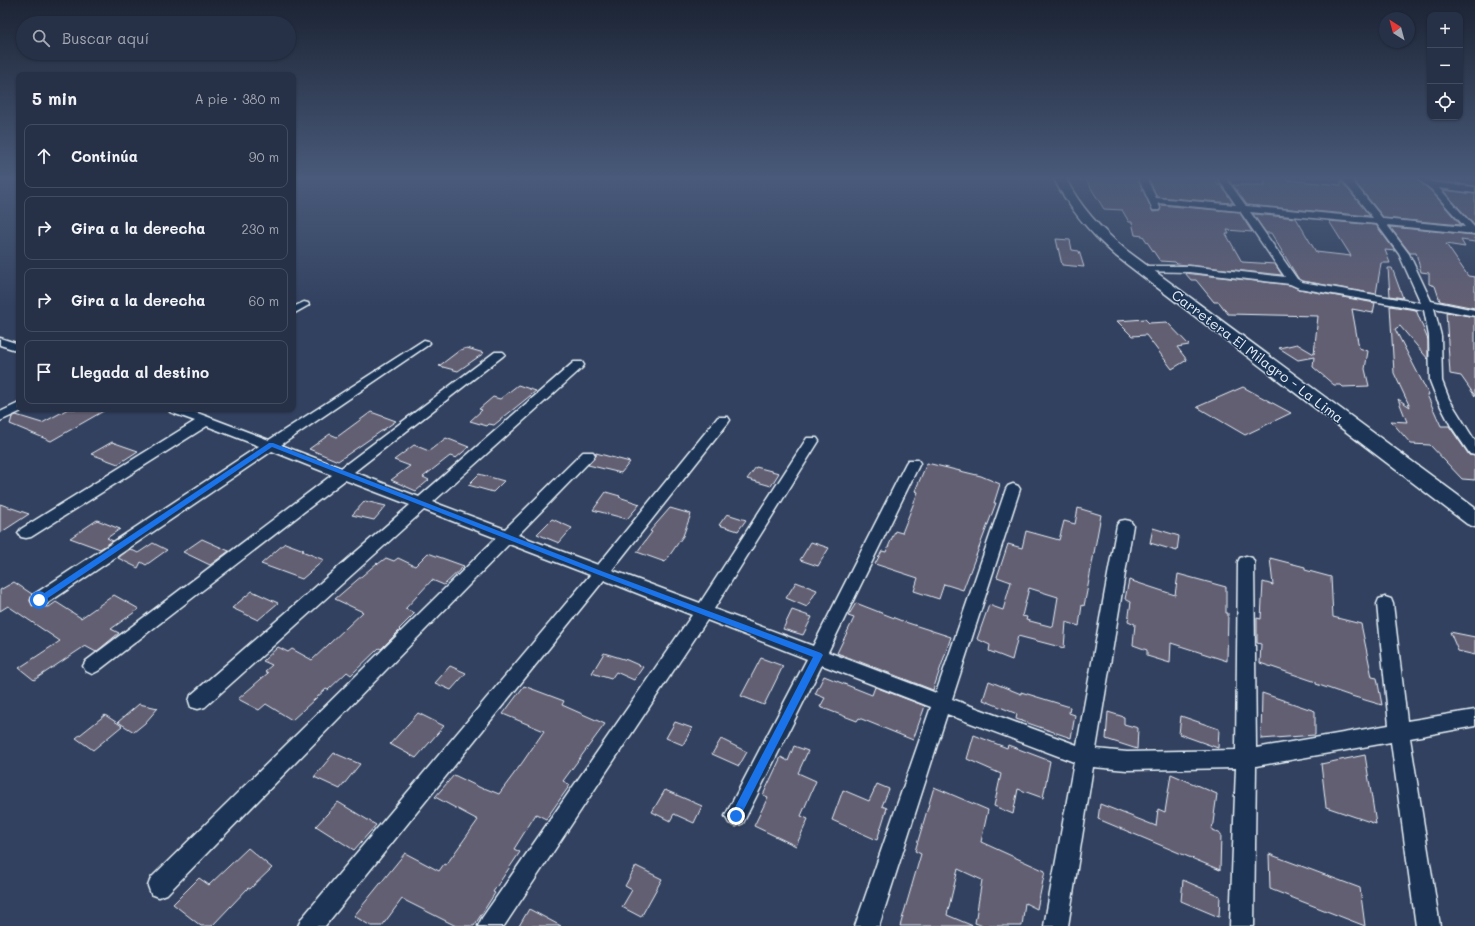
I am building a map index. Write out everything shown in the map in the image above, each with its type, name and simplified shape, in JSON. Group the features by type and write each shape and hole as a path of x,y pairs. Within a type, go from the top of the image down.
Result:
{"main road":[{"name":"Carretera El Milagro - La Lima","path":"1085,220 1089,225 1143,269 1475,519"}],"street":[{"path":"1251,220 1293,281 1299,285 1475,313"},
{"path":"1371,220 1474,231"},
{"path":"1464,220 1474,231"},
{"path":"1379,221 1404,254 1428,305 1435,336 1436,380 1450,413 1475,451"},
{"path":"1143,269 1189,269 1293,281"},
{"path":"296,309 304,305"},
{"path":"0,341 16,347"},
{"path":"39,600 424,343"},
{"path":"92,666 499,354"},
{"path":"198,701 420,502 578,365"},
{"path":"0,416 16,408"},
{"path":"182,412 420,502 601,574 1085,756 1127,761 1246,759 1475,718"},
{"path":"310,926 601,574 723,420"},
{"path":"26,533 205,421"},
{"path":"490,926 703,612 812,441"},
{"path":"159,886 588,456"},
{"path":"736,816 913,463"},
{"path":"867,926 1013,489"},
{"path":"1056,926 1125,525"},
{"path":"1242,926 1246,759 1246,562"},
{"path":"1385,604 1399,732 1428,926"}],"building":[{"path":"1128,220 1244,220 1252,232 1227,230 1229,234 1226,234 1242,262 1275,264 1282,275 1160,261 1143,236 1135,235 1132,222 1129,222"},
{"path":"1257,220 1297,220 1316,252 1351,256 1329,221 1376,225 1395,251 1385,250 1390,263 1381,263 1376,294 1303,281 1298,278 1271,233 1266,233"},
{"path":"1408,220 1457,220 1461,225"},
{"path":"1470,220 1475,220 1475,226"},
{"path":"1390,227 1475,235 1475,242 1461,240 1465,247 1446,244 1468,276 1475,277 1475,308 1440,301 1435,286 1429,284 1429,273 1421,272 1416,253 1410,253"},
{"path":"1056,239 1070,240 1072,250 1079,251 1084,267 1062,265"},
{"path":"1388,268 1392,268 1403,298 1390,296"},
{"path":"1185,273 1290,285 1299,289 1375,303 1373,313 1352,309 1359,348 1368,351 1365,369 1369,386 1343,387 1341,385 1334,385 1313,367 1314,357 1298,360 1279,348 1297,344 1314,354 1318,316 1228,314 1219,302 1214,302 1196,280 1191,280"},
{"path":"1390,306 1416,310 1428,340 1428,359 1400,326 1395,329 1429,395 1427,395 1441,426 1449,426 1469,455 1475,456 1475,480 1462,479 1430,445 1411,444 1391,421 1407,422 1398,399 1410,407 1394,373"},
{"path":"1446,312 1475,317 1475,396 1461,376 1450,374"},
{"path":"1145,319 1149,323 1167,322 1189,345 1177,347 1187,360 1172,369 1146,335 1132,336 1117,321"},
{"path":"467,348 484,353 458,371 439,366 460,350"},
{"path":"518,385 536,391 494,425 489,424 487,426 470,421 482,410 479,409 493,397 500,399"},
{"path":"1243,387 1291,413 1245,435 1197,407"},
{"path":"62,412 102,412 51,441 10,424 12,417 16,415 42,423"},
{"path":"371,412 396,421 338,461 309,449 330,434 337,437"},
{"path":"446,438 469,447 456,458 450,456 423,477 429,480 416,491 391,480 410,466 394,460 414,445 429,451"},
{"path":"112,442 138,451 118,464 91,454"},
{"path":"596,453 630,462 621,473 588,465 596,456"},
{"path":"927,463 981,476 1000,484 994,503 996,503 963,590 944,584 939,599 914,591 918,578 875,564 882,551 886,552 895,531 902,533 918,492 915,491"},
{"path":"756,467 779,473 771,486 747,479"},
{"path":"479,474 504,481 493,492 468,485"},
{"path":"606,492 640,504 627,519 593,510"},
{"path":"365,501 386,506 374,520 352,515"},
{"path":"0,504 29,514 0,533"},
{"path":"670,508 691,514 683,536 665,562 637,552 652,532 650,531"},
{"path":"1078,508 1101,515 1079,626 1066,622 1064,648 1018,636 1012,660 989,651 990,645 977,639 989,605 1003,610 1011,582 997,577 1008,544 1022,548 1026,531 1059,540 1064,521 1075,524","holes":["1029,588 1058,597 1053,627 1026,620 1027,617 1022,616"]},
{"path":"727,514 746,520 738,531 719,525"},
{"path":"552,519 572,528 559,543 537,534"},
{"path":"97,520 120,529 107,538 113,541 100,549 70,538"},
{"path":"1153,528 1179,536 1177,551 1150,543"},
{"path":"202,539 229,551 210,565 183,552"},
{"path":"811,542 829,548 818,566 800,560"},
{"path":"153,543 167,550 146,565 141,562 138,568 118,558 130,549 138,553"},
{"path":"285,543 324,560 302,579 261,564"},
{"path":"428,553 464,566 444,585 432,580 405,609 415,613 381,649 379,648 351,675 347,672 292,720 266,704 259,710 238,699 268,673 265,671 272,665 263,661 278,647 288,652 292,649 312,660 363,612 335,599 377,563 378,564 386,558 394,561 398,558 415,566"},
{"path":"1270,558 1305,567 1305,570 1331,577 1333,617 1361,624 1372,677 1377,678 1382,705 1316,684 1316,682 1260,663 1261,644 1257,643 1257,618 1261,619 1263,582 1273,585"},
{"path":"1178,574 1226,587 1226,613 1228,613 1227,661 1171,643 1170,663 1147,656 1147,650 1133,645 1135,624 1128,621 1131,602 1125,599 1129,580 1175,595"},
{"path":"14,582 32,594 30,601 33,606 49,607 56,602 81,618 114,595 139,609 111,629 119,633 96,652 85,646 34,680 19,668 60,641 8,606 0,611 0,590"},
{"path":"796,582 817,590 807,607 786,598"},
{"path":"252,591 278,603 258,620 232,608"},
{"path":"856,603 902,621 951,637 933,690 837,653 854,618 848,616"},
{"path":"792,610 812,617 803,635 783,629"},
{"path":"1450,632 1475,637 1475,655 1458,651"},
{"path":"604,653 643,667 634,680 616,672 611,679 592,673"},
{"path":"761,658 783,666 764,705 741,696"},
{"path":"450,666 466,673 451,690 435,683"},
{"path":"824,676 872,695 875,687 925,706 913,740 859,718 857,721 820,707 825,698 815,694"},
{"path":"989,681 1021,694 1021,692 1070,707 1069,713 1075,715 1071,738 1016,719 1017,714 983,700"},
{"path":"524,686 564,701 562,705 605,724 563,781 570,785 546,819 536,814 514,849 520,852 493,892 495,893 474,926 456,926 402,899 382,926 371,926 354,916 405,853 439,871 444,864 446,865 478,820 435,797 454,775 483,789 484,788 499,794 522,763 544,731 503,714"},
{"path":"1262,693 1315,711 1315,735 1261,739"},
{"path":"139,704 158,708 145,723 134,732 118,722"},
{"path":"1108,712 1124,717 1124,724 1138,728 1137,749 1106,739"},
{"path":"418,713 444,726 416,758 390,744"},
{"path":"105,715 122,726 93,750 76,738"},
{"path":"1181,716 1219,729 1218,748 1179,734"},
{"path":"675,722 692,728 683,745 666,738"},
{"path":"974,735 1007,748 1008,745 1050,761 1043,798 1018,789 1013,814 994,806 1001,774 967,759"},
{"path":"721,739 747,752 739,766 712,754"},
{"path":"794,746 808,751 798,773 816,781 801,816 808,819 796,846 754,826 768,797 763,795 781,757 788,761"},
{"path":"334,753 360,764 340,789 314,777"},
{"path":"1365,755 1376,824 1326,807 1321,764"},
{"path":"1171,774 1217,794 1212,830 1221,834 1220,870 1098,819 1100,804 1156,826 1158,809 1165,812"},
{"path":"877,784 889,789 882,806 887,808 877,840 832,820 843,790 869,801"},
{"path":"934,787 988,810 981,842 1045,871 1037,909 1025,903 1022,926 983,926 975,923 982,880 958,869 947,915 973,926 900,926 921,854 915,851"},
{"path":"665,790 702,806 694,823 674,814 670,821 652,812"},
{"path":"338,802 376,825 354,850 316,826"},
{"path":"248,848 272,868 250,889 248,888 212,926 201,926 173,904 199,878 209,885"},
{"path":"1269,854 1360,888 1365,926 1270,889"},
{"path":"636,866 662,879 641,917 622,907 632,890 625,886"},
{"path":"1183,880 1220,896 1219,917 1181,901"},
{"path":"529,909 561,926 519,926"}],"route":[{"path":"39,600 271,445 601,574 818,655 736,816"}]}
